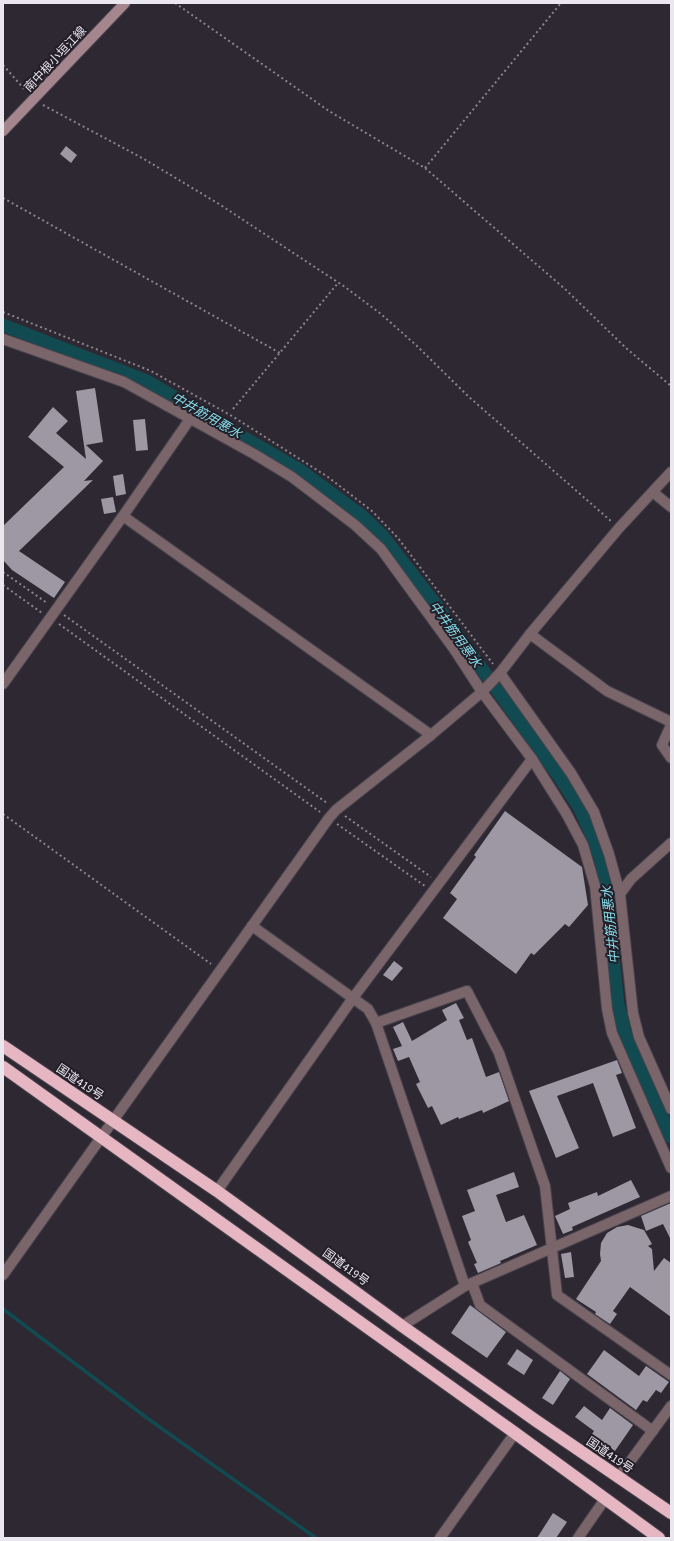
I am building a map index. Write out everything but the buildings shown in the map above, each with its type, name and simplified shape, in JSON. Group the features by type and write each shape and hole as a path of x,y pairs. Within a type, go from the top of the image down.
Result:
{"highway":[{"name":"国道419号","path":"3,1046 217,1191 402,1326 618,1478 671,1513"},
{"path":"3,1067 515,1433 659,1538"}],"main road":[{"name":"南中根小垣江線","path":"3,131 125,3"}],"street":[{"path":"3,339 124,382 254,454 292,478 355,525 381,550 409,585 482,692 532,759 566,812 583,845 594,886 607,1009 612,1033 671,1168"},
{"path":"3,684 190,419"},
{"path":"3,1275 329,818 336,810 431,735 482,692 500,673 530,634 619,528 654,493 671,472"},
{"path":"654,493 671,507"},
{"path":"123,516 431,735"},
{"path":"530,634 607,691 671,724 662,745 671,758"},
{"path":"500,673 571,773 594,812 609,854 620,894 633,1013 639,1037 668,1091 671,1109"},
{"path":"217,1191 353,998 532,759"},
{"path":"620,894 630,879 671,843"},
{"path":"252,926 368,1009 376,1023 468,1284 480,1306 653,1431"},
{"path":"600,937 624,934"},
{"path":"376,1023 467,991 499,1053 546,1186 551,1248 557,1295 671,1375"},
{"path":"402,1326 468,1284 671,1196"},
{"path":"618,1478 671,1406"},
{"path":"440,1538 515,1433"},
{"path":"578,1538 605,1499"}],"path":[{"path":"175,3 329,110 424,168 565,289 626,348 671,386"},
{"path":"424,168 561,3"},
{"path":"3,65 34,100 144,159 212,200 338,283 381,314 417,346 469,397 619,528"},
{"path":"3,198 280,353"},
{"path":"233,409 338,283"},
{"path":"3,572 439,883"},
{"path":"3,584 432,892"},
{"path":"3,814 221,970"}],"waterway":[{"name":"中井筋用悪水","path":"3,325 147,381 300,470 361,515 382,535 437,606 558,775 579,807 595,842 604,874 618,1004 625,1034 671,1137"},
{"path":"3,1309 147,1418 316,1538"}]}
